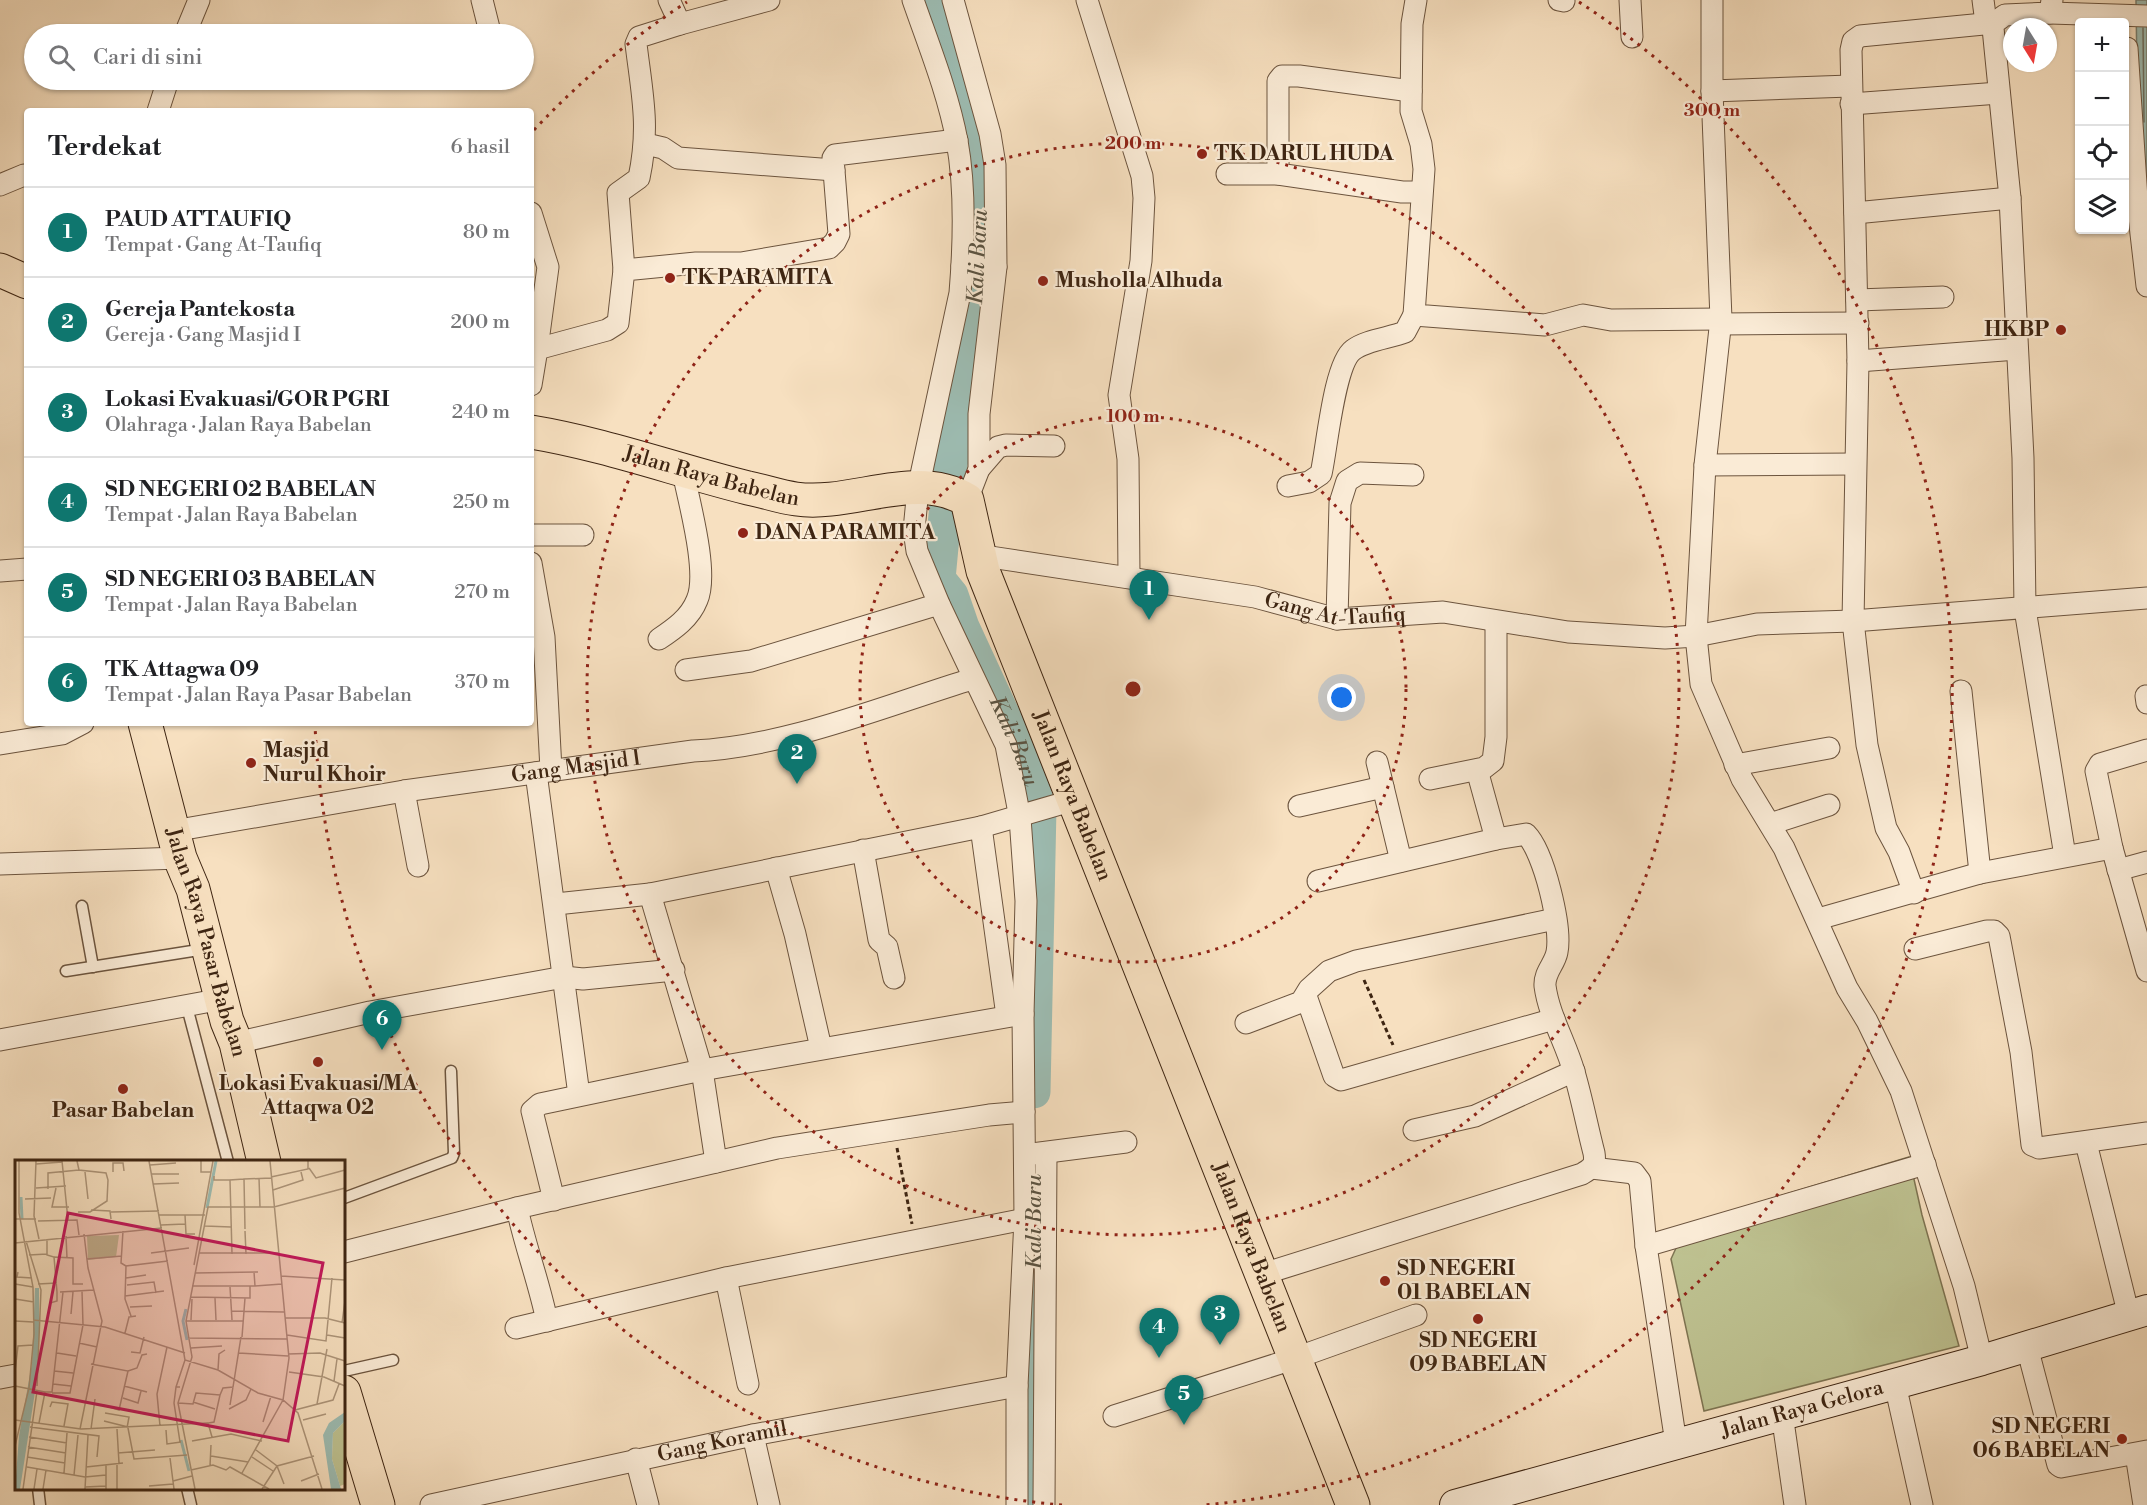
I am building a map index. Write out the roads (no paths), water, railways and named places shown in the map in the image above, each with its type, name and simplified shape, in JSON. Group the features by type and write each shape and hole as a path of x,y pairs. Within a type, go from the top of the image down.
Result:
{"main road":[{"path":"0,270 24,281"},
{"name":"Jalan Raya Babelan","path":"534,432 556,436 683,472 798,500 945,494 977,555 1045,810 1260,1275 1353,1505"},
{"name":"Jalan Raya Pasar Babelan","path":"146,726 176,844 193,889 236,1043 264,1160"},
{"path":"345,1400 350,1442 378,1505"}],"street":[{"path":"189,24 199,0"},
{"path":"482,0 488,24"},
{"path":"669,0 680,24"},
{"path":"537,349 613,328 618,322 624,270 618,193 639,177 646,144 636,40 680,24 770,0"},
{"path":"913,0 942,84 957,140 978,267 979,469"},
{"path":"945,494 960,293 978,267 995,165 990,134 953,0"},
{"path":"1087,0 1142,176 1144,198 1141,261 1119,395 1128,459 1130,576"},
{"path":"1288,486 1309,482 1321,474 1339,376 1346,357 1356,348 1405,332 1414,315 1423,156 1411,111 1412,24 1416,0"},
{"path":"1559,0 1564,1"},
{"path":"1630,0 1632,37"},
{"path":"1712,0 1712,91 1721,321 1705,465 1696,636 1701,684 1735,765 1784,848 1818,919 1847,988 1867,1021 1901,1091 1964,1286 1982,1360"},
{"path":"1983,0 1990,23 2010,198 2023,458 2025,609 2066,856"},
{"path":"1914,893 1899,852 1886,828 1867,745 1853,621 1858,323 1851,95 1853,41 1860,36 1990,23 2006,15 2051,7 2123,7 2147,16"},
{"path":"2129,72 2136,188 2147,286"},
{"path":"1278,174 1278,81 1282,76 1411,91"},
{"path":"159,108 165,90"},
{"path":"1712,91 1851,95 1999,93"},
{"path":"624,270 696,262 741,264 828,248 839,234 833,158 841,153 957,140"},
{"path":"646,144 663,148 678,158 834,170"},
{"path":"1227,174 1278,174 1402,192 1421,192"},
{"path":"0,185 24,175"},
{"path":"1855,213 2010,198"},
{"path":"534,223 548,267 534,367"},
{"path":"1857,300 1943,297"},
{"path":"1414,315 1545,325 1583,315 1611,320 1858,323"},
{"path":"1858,361 2017,349"},
{"path":"1015,1015 1026,901 1045,810 1006,745 972,679 917,551 914,530 945,494 979,469 998,447 1006,445 1054,446"},
{"path":"1705,465 1855,464"},
{"path":"658,639 688,615 698,598 698,546 683,472"},
{"path":"1337,619 1340,503 1344,485 1360,472 1413,475"},
{"path":"534,534 583,536"},
{"name":"Gang At-Taufiq","path":"977,555 1130,576 1255,597 1337,619 1443,612 1568,632 1665,638 1696,636 1757,624 1853,621 2147,598"},
{"path":"0,571 24,569"},
{"path":"534,600 543,772 564,977 579,1095"},
{"path":"686,670 751,661 939,604"},
{"path":"1430,779 1489,766 1495,755 1496,622"},
{"name":"Gang Masjid I","path":"0,864 176,844 404,791 693,751 730,749 820,726 972,679"},
{"path":"1961,691 1980,873"},
{"path":"0,744 62,734 77,726"},
{"path":"1735,765 1829,748"},
{"path":"2147,750 2097,766 2112,848 2118,870 2139,919 2147,971"},
{"path":"1377,762 1401,861"},
{"path":"1478,770 1496,840"},
{"path":"1299,806 1383,787"},
{"path":"404,791 418,866"},
{"path":"1770,824 1829,805"},
{"path":"556,904 650,894 981,827 1045,810"},
{"path":"981,827 1015,1015 1024,1112 1035,1154 1044,1505"},
{"path":"1260,1275 1582,1174 1592,1168 1595,1161 1574,1071 1554,1019 1545,985 1545,977 1557,953 1555,919 1553,901 1534,842 1526,834 1318,881"},
{"path":"1818,919 1980,873 2112,848"},
{"path":"863,850 879,940 887,947 894,978"},
{"path":"2118,870 2147,862"},
{"path":"776,868 795,934 820,1048"},
{"path":"650,894 702,1070 716,1162"},
{"path":"1246,1023 1300,1002 1309,989 1329,971 1356,961 1555,919"},
{"path":"1916,949 1987,931 1994,931 1999,936 2021,1052 2032,1145 2039,1148 2147,1133"},
{"path":"236,1043 370,1012 564,977 583,979 674,970"},
{"path":"1306,996 1336,1078 1341,1080 1554,1019"},
{"path":"0,1040 222,999"},
{"path":"554,1200 532,1111 540,1104 702,1070 1015,1015"},
{"path":"1414,1130 1475,1116 1574,1071"},
{"path":"345,1252 518,1208 777,1148 1024,1112"},
{"path":"1035,1154 1126,1142"},
{"path":"2086,1143 2138,1313"},
{"path":"1017,1505 1017,1386 1025,1219 1035,1154"},
{"path":"1646,1246 1925,1164"},
{"path":"1592,1168 1634,1173 1638,1177 1646,1246 1676,1443"},
{"path":"518,1208 524,1241 540,1285 547,1321"},
{"path":"516,1328 726,1278 1025,1219"},
{"path":"726,1278 748,1384"},
{"name":"Jalan Raya Gelora","path":"1455,1505 1982,1360 2138,1313"},
{"path":"1114,1416 1293,1359 1416,1315"},
{"path":"2027,1347 2058,1465 2061,1467 2141,1453 2144,1505"},
{"path":"0,1378 15,1375"},
{"path":"1895,1384 1922,1505"},
{"name":"Gang Koramil","path":"431,1505 753,1435 1017,1386"},
{"path":"1782,1414 1796,1505"},
{"path":"753,1435 770,1505"},
{"path":"636,1459 648,1505"}],"lane":[{"path":"82,906 93,967"},
{"path":"66,971 208,949"},
{"path":"186,1007 228,1160"},
{"path":"345,1198 452,1158 454,1153 451,1071"},
{"path":"345,1371 393,1360"},
{"path":"38,1490 40,1505"},
{"path":"187,1490 191,1505"}],"water":[{"path":"2136,0 2147,0 2147,258 2139,221"}],"waterway":[{"name":"Kali Baru","path":"930,0 984,170 976,250 978,285 975,322 948,483 939,579 952,595 963,627 1018,746 1040,808 1034,1092"},
{"name":"Kali Baru","path":"1034,1210 1034,1497"}],"place":[{"name":"TK DARUL HUDA","path":"1202,154"},
{"name":"TK PARAMITA","path":"670,278"},
{"name":"Musholla Alhuda","path":"1043,281"},
{"name":"HKBP","path":"2061,330"},
{"name":"DANA PARAMITA","path":"743,533"},
{"name":"PAUD ATTAUFIQ","path":"1149,620"},
{"name":"Masjid Nurul Khoir","path":"251,763"},
{"name":"Gereja Pantekosta","path":"797,784"},
{"name":"TK Attagwa 09","path":"382,1050"},
{"name":"Lokasi Evakuasi/MA Attaqwa 02","path":"318,1062"},
{"name":"Pasar Babelan","path":"123,1089"},
{"name":"SD NEGERI 01 BABELAN","path":"1385,1281"},
{"name":"SD NEGERI 09 BABELAN","path":"1478,1319"},
{"name":"Lokasi Evakuasi/GOR PGRI","path":"1220,1345"},
{"name":"SD NEGERI 02 BABELAN","path":"1159,1358"},
{"name":"SD NEGERI 03 BABELAN","path":"1184,1425"},
{"name":"SD NEGERI 06 BABELAN","path":"2122,1439"}]}
